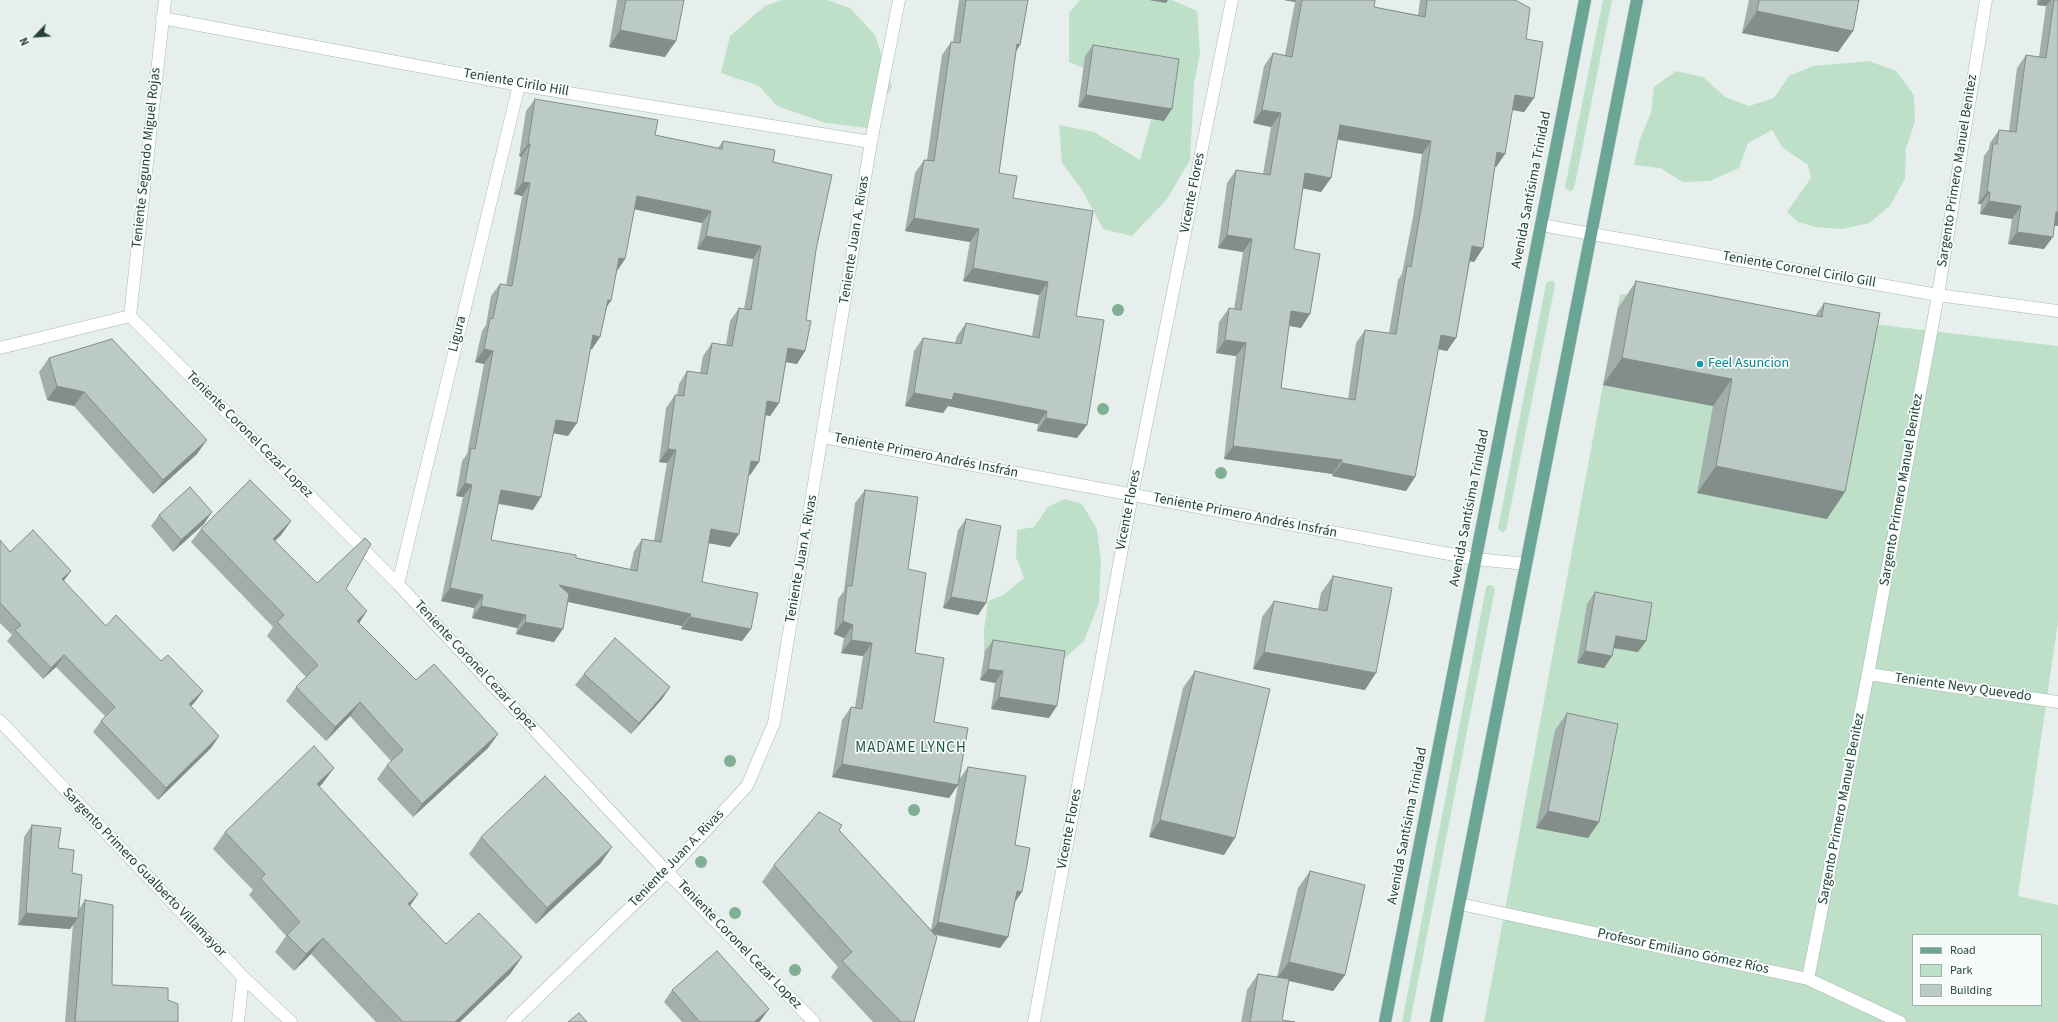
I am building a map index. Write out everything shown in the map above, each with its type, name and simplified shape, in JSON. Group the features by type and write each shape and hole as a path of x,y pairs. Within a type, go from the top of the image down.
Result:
{"main road":[{"name":"Avenida Santísima Trinidad","path":"1385,1022 1585,0"},
{"path":"1436,1022 1637,0"}],"street":[{"name":"Teniente Segundo Miguel Rojas","path":"130,316 165,0"},
{"name":"Teniente Juan A. Rivas","path":"512,1022 667,872 746,786 774,723 823,437 871,142 899,0"},
{"name":"Vicente Flores","path":"1034,1022 1132,495 1232,0"},
{"name":"Sargento Primero Manuel Benitez","path":"1808,979 1868,674 1938,295 1986,0"},
{"name":"Teniente Cirilo Hill","path":"162,18 519,84 871,142"},
{"name":"Ligura","path":"398,584 519,84"},
{"name":"Teniente Coronel Cirilo Gill","path":"1541,225 1938,295 2058,311"},
{"path":"0,348 130,316"},
{"name":"Teniente Coronel Cezar Lopez","path":"130,316 398,584 667,872 814,1022"},
{"name":"Teniente Primero Andrés Insfrán","path":"823,437 1476,559 1526,564"},
{"name":"Teniente Nevy Quevedo","path":"1868,674 2058,702"},
{"name":"Sargento Primero Gualberto Villamayor","path":"0,721 243,977 291,1022"},
{"name":"Profesor Emiliano Gómez Ríos","path":"1460,904 1808,979 1900,1022"},
{"path":"238,1022 243,977"}],"green space":[{"path":"782,0 827,0 850,8 875,35 892,87 867,128 826,123 777,106 759,86 721,73 730,36 765,6"},
{"path":"1080,0 1172,0 1197,11 1200,53 1194,84 1190,160 1167,199 1132,236 1103,229 1082,190 1062,163 1059,125 1094,132 1140,160 1164,74 1102,76 1069,62 1069,13"},
{"path":"1603,0 1612,0 1574,189 1570,192 1565,187"},
{"path":"1869,61 1896,71 1914,95 1915,122 1906,148 1905,178 1890,206 1869,223 1843,229 1816,227 1798,222 1787,212 1811,178 1808,165 1782,147 1772,130 1748,143 1739,168 1710,181 1683,182 1660,168 1634,165 1640,139 1651,113 1654,87 1676,71 1703,77 1725,97 1749,106 1774,98 1789,76 1813,66"},
{"path":"1553,281 1555,285 1506,530 1502,533 1498,528 1546,284"},
{"path":"1620,294 2058,346 2058,622 2018,896 2058,905 2058,1022 1484,1022"},
{"path":"1064,499 1082,504 1097,529 1101,562 1099,603 1084,641 1062,661 984,654 984,630 988,601 1003,595 1024,578 1016,557 1017,530 1034,527 1048,507"},
{"path":"1488,585 1492,585 1495,589 1410,1022 1402,1022 1486,588"}],"building":[{"path":"626,0 684,0 676,41 620,30"},
{"path":"966,0 1028,0 1020,45 1017,44 999,173 1017,176 1013,198 1093,211 1076,316 1104,320 1087,425 1046,418 1047,411 954,393 952,400 914,393 923,338 961,344 966,323 1039,338 1048,282 973,268 979,229 914,218 924,160 934,161 951,42 960,43"},
{"path":"1302,0 1375,0 1374,7 1425,17 1427,0 1515,0 1530,8 1526,39 1543,42 1534,98 1515,95 1505,154 1497,152 1483,248 1472,246 1456,338 1441,335 1415,477 1342,463 1342,460 1233,446 1246,343 1225,340 1229,308 1241,310 1252,239 1227,235 1236,170 1270,175 1281,113 1262,110 1273,53 1292,57","holes":["1340,125 1431,141 1411,267 1407,266 1396,334 1365,330 1355,400 1281,388 1291,311 1310,314 1320,254 1294,249 1305,173 1331,178"]},
{"path":"1759,0 1859,0 1853,31 1757,11"},
{"path":"2054,0 2058,0 2058,212 2056,212 2053,237 2017,232 2021,206 1989,201 1990,192 1987,192 1993,144 1997,144 1999,130 2016,132 2026,55 2046,58"},
{"path":"1093,45 1179,59 1172,109 1086,95"},
{"path":"535,99 658,120 655,135 722,149 723,141 775,150 773,162 832,175 816,250 806,320 811,321 805,351 788,348 779,403 767,401 759,462 751,461 739,534 711,529 702,582 758,593 751,629 690,617 691,614 559,585 569,594 563,629 525,622 526,615 481,606 483,595 450,588 472,485 465,483 471,448 475,449 493,351 484,349 490,318 493,319 500,284 512,286 530,183 523,182 530,144 528,144","holes":["637,196 711,211 706,236 761,246 751,310 739,308 732,346 712,343 707,374 687,371 684,396 675,395 668,449 676,450 661,542 642,539 637,571 576,558 576,555 491,540 501,490 541,497 556,420 577,423 593,335 600,337 608,300 611,301 619,258 625,259"]},
{"path":"1636,281 1822,317 1824,303 1880,313 1845,492 1716,466 1732,379 1622,358"},
{"path":"112,339 207,440 163,480 84,392 57,386 49,358"},
{"path":"250,480 291,521 273,539 317,583 365,538 371,544 346,589 367,611 357,621 416,680 434,664 498,734 422,804 387,765 403,750 360,702 335,727 296,687 318,665 277,622 284,615 201,529"},
{"path":"190,487 212,512 181,540 159,515"},
{"path":"865,490 918,497 908,569 926,573 915,653 944,658 934,722 968,728 958,785 842,764 851,707 862,709 872,643 851,640 853,625 843,621 847,586 852,586"},
{"path":"966,519 1001,526 986,603 951,597"},
{"path":"33,530 71,571 62,579 106,626 116,615 161,661 168,655 203,691 189,704 219,736 166,788 101,721 115,707 64,655 51,668 15,630 21,625 0,603 0,540 10,552"},
{"path":"1333,576 1392,588 1376,673 1264,652 1274,601 1327,611"},
{"path":"1595,592 1652,603 1646,641 1616,636 1612,656 1585,651"},
{"path":"615,638 670,687 639,723 584,674"},
{"path":"993,640 1065,651 1057,706 999,697 1003,671 988,669"},
{"path":"1195,671 1270,689 1235,838 1160,820"},
{"path":"1567,713 1618,724 1599,822 1548,811"},
{"path":"314,746 334,768 317,784 418,894 408,904 446,944 479,913 522,957 455,1022 403,1022 323,938 306,954 287,935 300,922 261,879 265,874 225,832"},
{"path":"968,767 1026,776 1015,845 1030,848 1022,892 1017,891 1008,937 938,922"},
{"path":"545,776 612,847 547,908 481,837"},
{"path":"819,812 842,825 839,830 937,937 914,1022 901,1022 842,961 852,952 774,865"},
{"path":"32,825 61,828 58,848 74,850 72,873 82,875 78,918 26,913"},
{"path":"1310,871 1365,885 1345,975 1289,962"},
{"path":"85,900 113,905 112,985 168,988 168,1000 178,1004 178,1022 75,1022"},
{"path":"717,951 769,1009 754,1022 700,1022 672,990"},
{"path":"1258,974 1289,979 1282,1020 1295,1022 1250,1022"},
{"path":"579,1013 587,1022 568,1022"}],"place":[{"name":"Feel Asuncion","path":"1700,364"}],"district":[{"name":"MADAME LYNCH","path":"911,749"}]}
